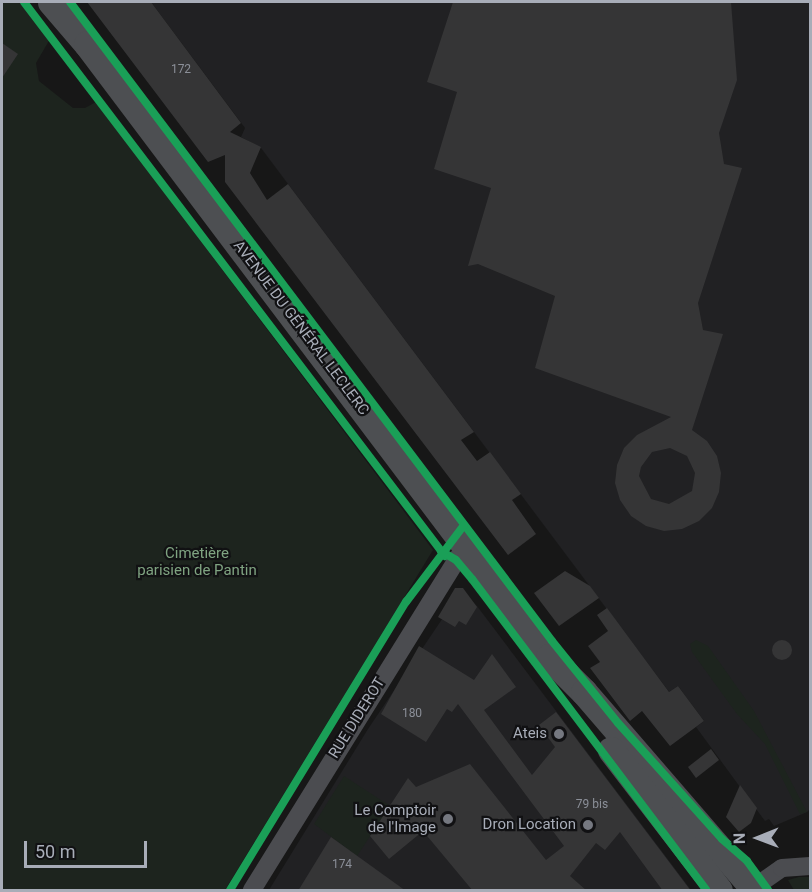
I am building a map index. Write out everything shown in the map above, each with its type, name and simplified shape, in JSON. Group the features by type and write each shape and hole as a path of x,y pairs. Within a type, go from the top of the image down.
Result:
{"main road":[{"name":"AVENUE DU GÉNÉRAL LECLERC","path":"51,2 549,657 584,692 757,891"},
{"name":"AVENUE DU GÉNÉRAL LECLERC","path":"549,657 566,694 719,891"}],"street":[{"name":"RUE DIDEROT","path":"252,891 465,547"},
{"path":"757,891 762,882 782,868 810,866"}],"shaded area":[{"path":"151,2 810,2 810,809 807,812 774,826 769,819 765,821 696,727 704,721 678,686 669,692 261,148 241,137 245,128"},
{"path":"461,591 477,606 691,890 269,890 368,729"}],"green space":[{"name":"Cimetière parisien de Pantin","path":"2,2 22,2 50,39 36,63 39,81 73,108 85,108 96,102 433,550 225,890 2,890"},
{"path":"696,640 708,646 754,711 807,812 800,814 765,744 737,714 692,652 690,644"},
{"path":"344,776 390,806 357,856 314,824"},
{"path":"810,877 810,890 794,890 788,880"}],"building":[{"path":"87,2 151,2 241,123 230,132 261,147 250,173 267,200 288,184 474,432 461,440 477,461 490,452 521,494 512,500 536,534 508,555 225,182 225,155 208,162"},
{"path":"453,2 731,2 737,80 719,133 724,164 742,168 698,303 703,330 723,334 692,430 707,441 717,456 721,473 719,492 712,508 699,521 682,529 664,531 646,526 631,516 620,500 615,483 617,465 624,448 637,435 671,417 535,368 555,296 478,264 468,266 491,188 434,169 457,92 427,82","holes":["670,448 687,456 695,473 692,491 669,504 651,499 639,476 641,467 652,452"]},
{"path":"2,43 18,54 2,78"},
{"path":"565,571 590,586 599,598 559,626 534,593"},
{"path":"455,588 463,588 477,607 466,625 459,621 455,627 438,617"},
{"path":"607,608 669,692 678,686 704,721 670,746 642,711 630,721 590,668 600,662 588,646 608,631 597,615"},
{"path":"778,640 786,640 792,646 792,654 786,660 778,660 772,654 772,646"},
{"path":"419,646 474,680 492,654 516,687 484,710 532,775 555,747 539,725 556,712 691,891 663,891 620,832 605,850 596,843 570,876 587,891 473,891 423,831 389,859 370,836 408,778 416,787 470,764 546,860 564,846 458,704 452,712 447,709 426,742 381,714"},
{"path":"711,749 719,760 696,778 688,767"},
{"path":"740,785 757,808 751,823 739,832 726,817"},
{"path":"331,837 406,891 298,891"}],"cycle path":[{"path":"24,2 445,556"},
{"path":"70,2 552,641 618,723 722,839 747,861 768,890"},
{"path":"230,890 406,602 464,525"},
{"path":"441,551 456,560 472,579 706,890"}],"place":[{"name":"Ateis","path":"559,734"},
{"name":"Le Comptoir de l'Image","path":"448,819"},
{"name":"Dron Location","path":"588,825"}]}
